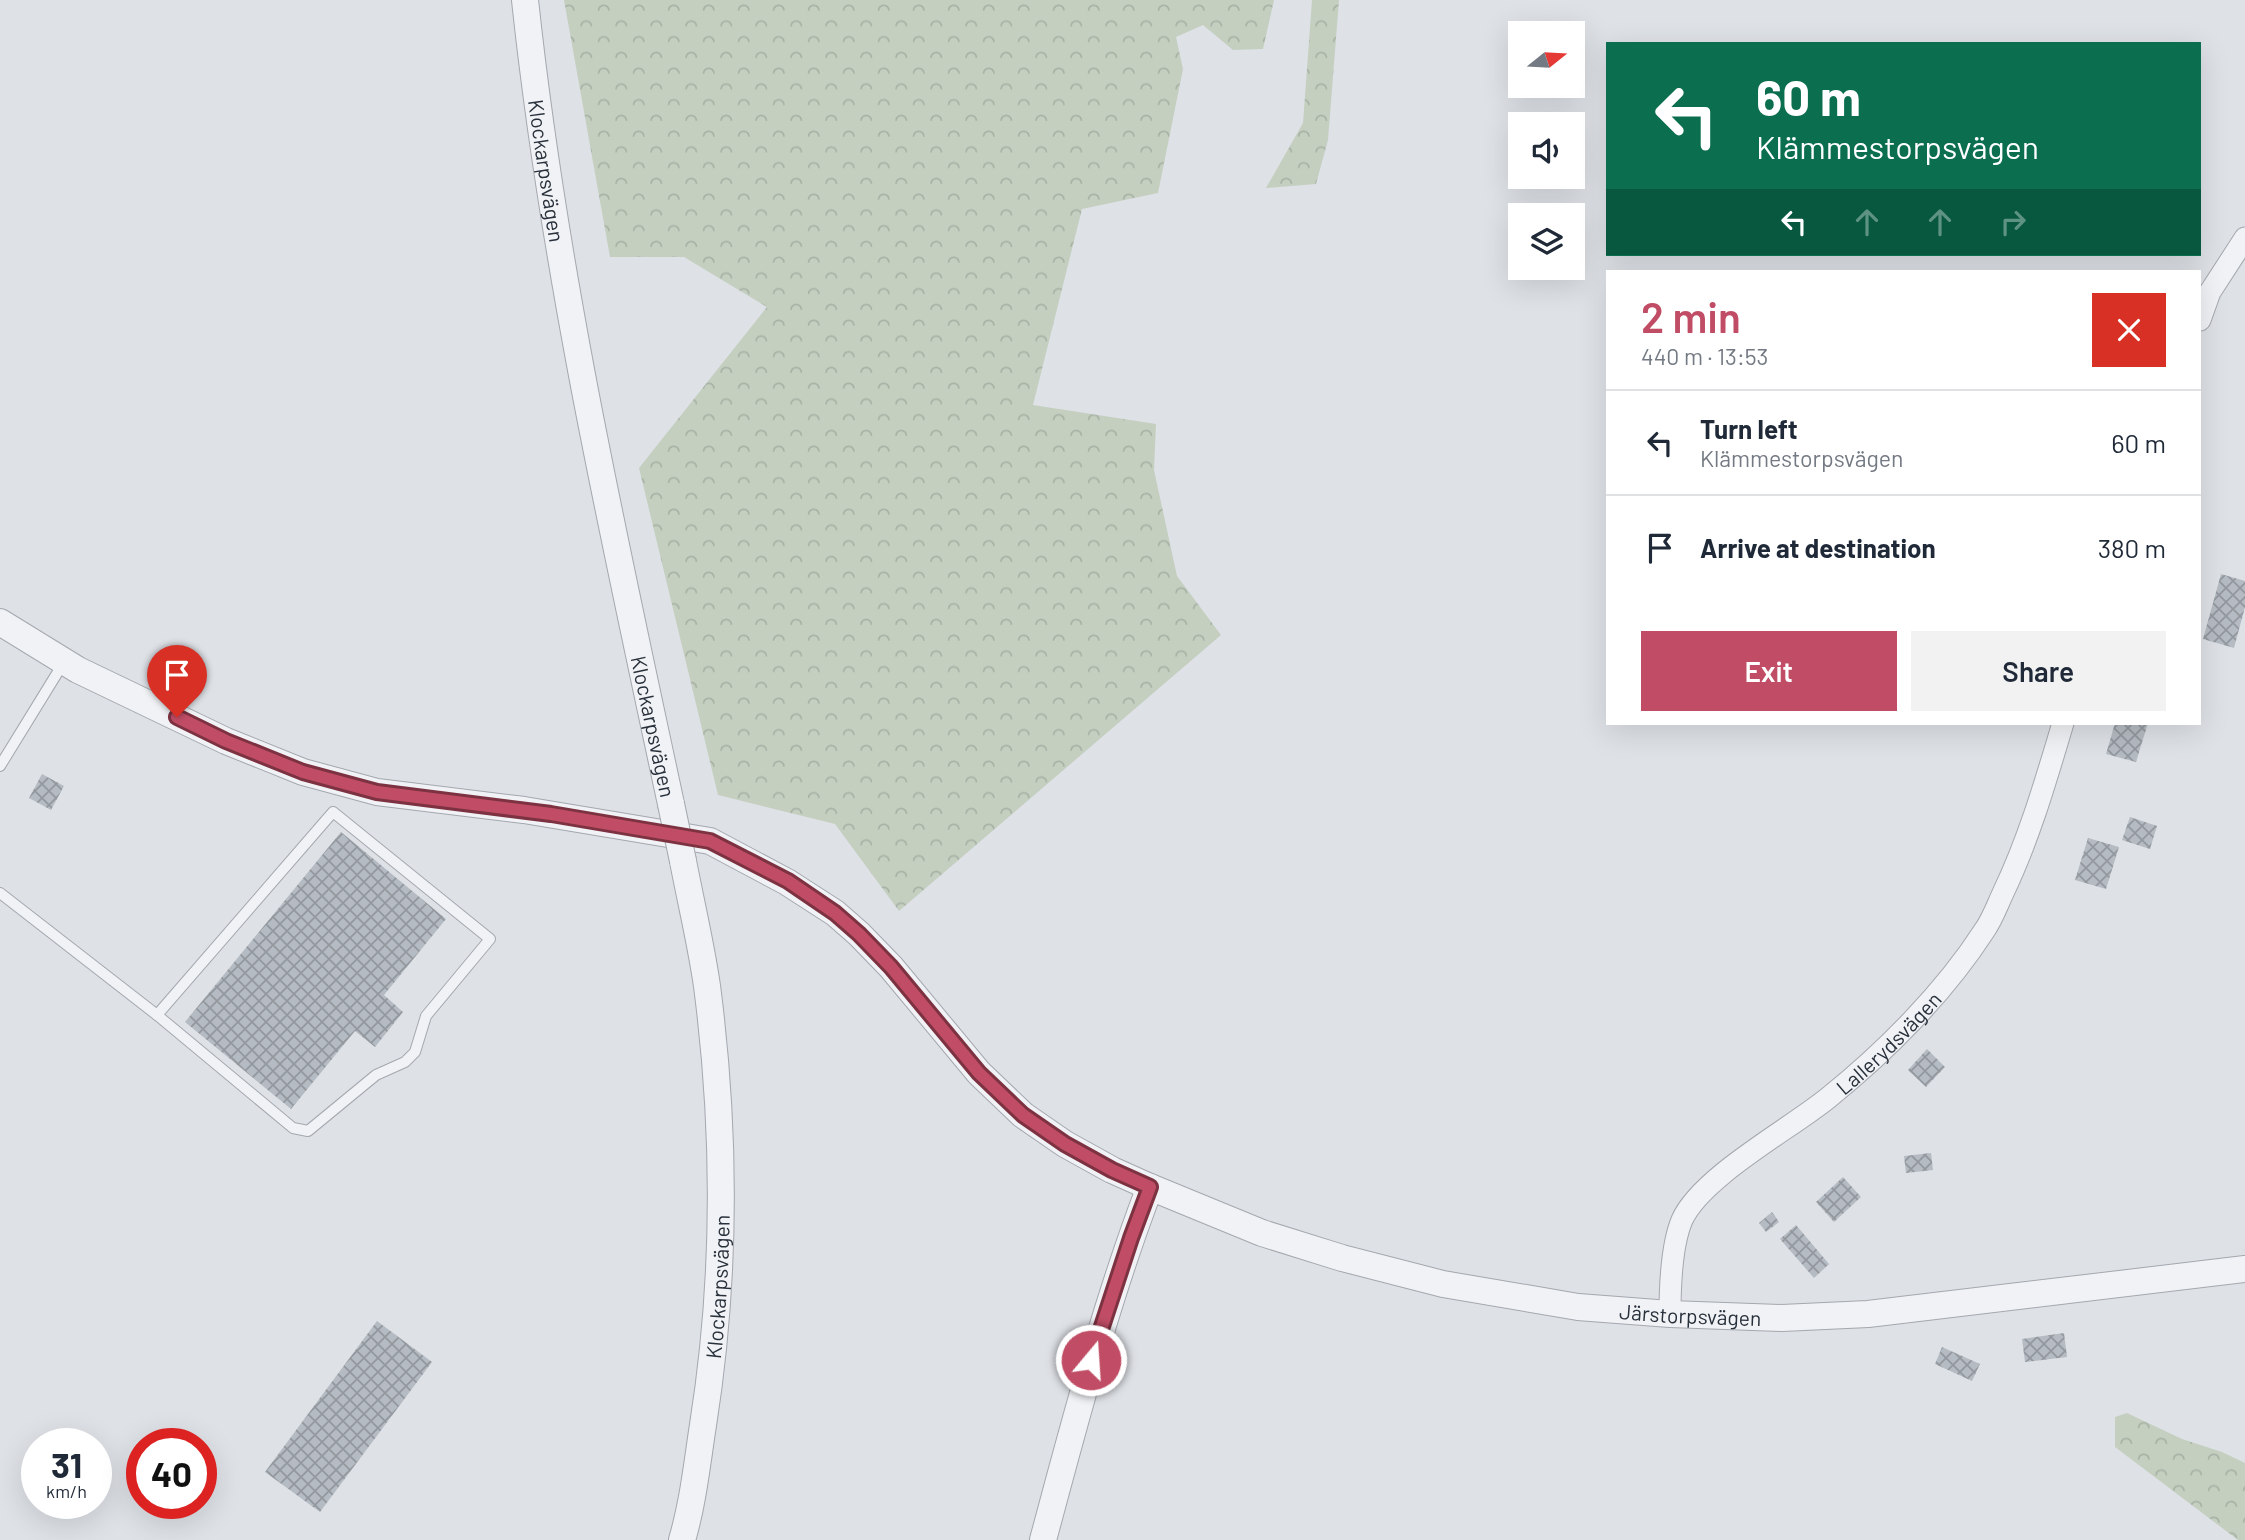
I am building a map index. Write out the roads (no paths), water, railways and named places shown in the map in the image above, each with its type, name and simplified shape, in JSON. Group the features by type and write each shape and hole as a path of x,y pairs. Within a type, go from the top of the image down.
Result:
{"street":[{"name":"Klockarpsvägen","path":"525,0 556,230 582,375 683,861 706,985 719,1110 722,1184 720,1276 710,1383 689,1515 681,1540"},
{"path":"2201,317 2210,292 2245,238"},
{"name":"Järstorpsvägen","path":"0,622 64,662 226,741 303,772 377,792 537,812 710,841 788,881 835,913 891,967 979,1073 1023,1115 1065,1144 1112,1170 1262,1233 1392,1272 1482,1292 1578,1307 1782,1318 1868,1314 2245,1269"},
{"name":"Lallerydsvägen","path":"1670,1314 1674,1253 1682,1219 1705,1189 1827,1099 1868,1063 1936,993 1985,930 2014,870 2042,794 2062,725"},
{"path":"1043,1540 1091,1360 1150,1187"}],"lane":[{"path":"0,766 64,662"},
{"path":"0,893 157,1015 293,1128 308,1131 376,1075 405,1062 415,1052 426,1016 490,939 333,812 157,1015"}]}
